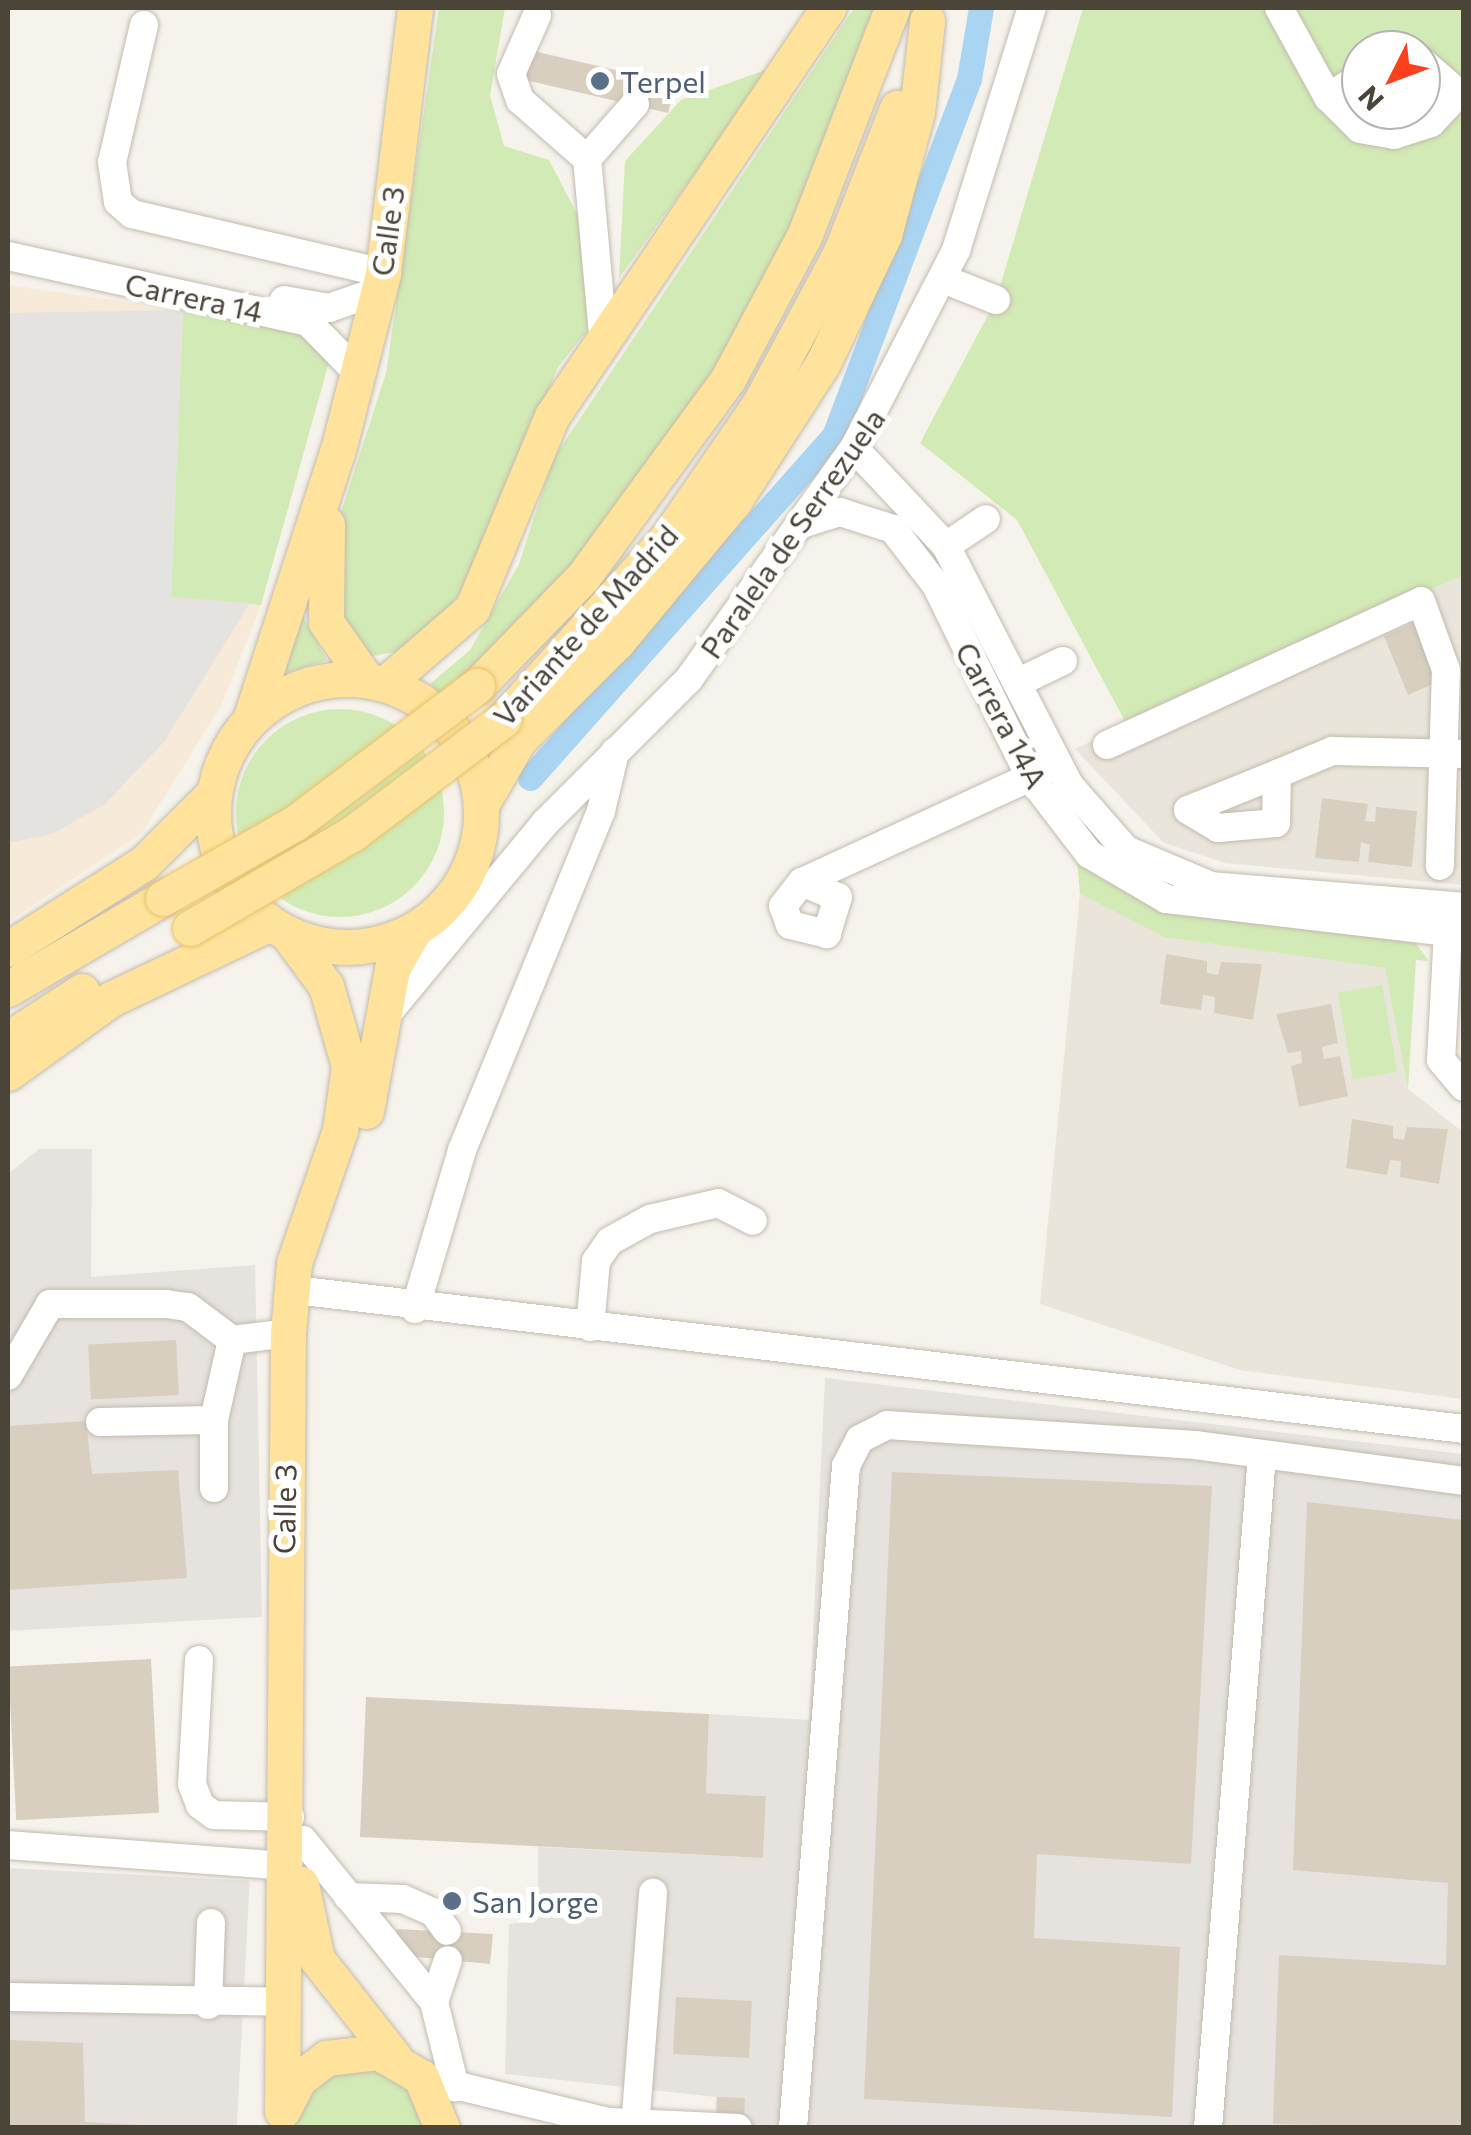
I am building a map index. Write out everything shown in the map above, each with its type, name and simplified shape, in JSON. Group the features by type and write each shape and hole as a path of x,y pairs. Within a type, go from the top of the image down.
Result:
{"main road":[{"name":"Calle 3","path":"251,717 359,374 380,282 414,8"},
{"path":"376,682 472,610 552,416 603,334 828,8"},
{"name":"Variante de Madrid","path":"8,989 295,823 476,686 614,540 728,379 805,234 892,8"},
{"path":"213,794 221,859 279,928 351,947 414,930 468,873 481,805 519,740 617,642 734,500 824,363 884,235 917,112 929,14"},
{"name":"Variante de Madrid","path":"8,1039 354,833 504,719 667,538 790,353 872,178 929,14"},
{"name":"Calle 3","path":"338,450 321,591 332,634 376,682"},
{"path":"8,949 144,863 213,794 251,717 304,684 376,682 452,729 481,805"},
{"name":"Calle 3","path":"279,928 326,986 350,1066 340,1130 294,1263 288,1333 294,1841 300,1892 318,1959 407,2067 442,2128"},
{"path":"8,1073 111,998 279,928"},
{"name":"Calle 3","path":"282,2119 282,2002 294,1841 312,1292 325,1224 364,1120 392,969 414,930"},
{"path":"282,2119 298,2080 326,2058 360,2050 407,2067"}],"street":[{"name":"Paralela de Serrezuela","path":"380,1023 424,958 616,747 689,680 854,448 944,278 1032,8"},
{"path":"1278,8 1328,97 1341,110"},
{"path":"537,15 511,74 520,100 587,160 603,334"},
{"path":"144,24 112,162 118,202 132,214 380,282"},
{"path":"1441,78 1449,85 1448,105 1441,112"},
{"path":"1328,97 1341,89"},
{"path":"587,160 635,104"},
{"path":"1366,130 1394,135 1409,130"},
{"name":"Carrera 14","path":"8,238 310,306 346,306 380,282"},
{"name":"Carrera 14","path":"8,256 308,322 359,374"},
{"path":"944,278 996,300"},
{"name":"Carrera 14A","path":"854,448 946,546 1059,764 1096,822 1160,870 1211,886 1456,920"},
{"name":"Carrera 14A","path":"801,524 840,512 894,529 936,585 1030,778 1089,854 1166,899 1456,920"},
{"path":"946,546 986,518"},
{"path":"1107,746 1417,600 1430,607 1446,670 1456,752 1440,866"},
{"path":"1017,683 1063,662"},
{"path":"415,1309 462,1150 601,810 616,747"},
{"path":"1278,774 1332,752 1456,752"},
{"path":"842,864 838,897 827,934 807,935 783,906 802,882 1059,764"},
{"path":"802,882 838,897"},
{"path":"1456,920 1440,1044 1460,1083"},
{"path":"590,1327 596,1261 610,1241 650,1219 718,1203 753,1221"},
{"path":"312,1292 415,1309 1464,1429"},
{"path":"8,1376 50,1304 188,1307 232,1340 288,1333"},
{"path":"214,1488 214,1420 232,1340"},
{"path":"100,1422 214,1420"},
{"path":"793,2128 852,1450 888,1425 1262,1456 1464,1481"},
{"path":"1208,2128 1262,1456"},
{"path":"199,1660 192,1784 200,1804 214,1815 294,1841 348,1897 434,2002 455,2087"},
{"path":"8,1845 294,1841"},
{"path":"635,2125 653,1893"},
{"path":"348,1897 403,1899 434,1913 447,1932"},
{"path":"208,2004 211,1923"},
{"path":"434,2002 448,1960"},
{"path":"8,1996 208,2004 282,2002"},
{"path":"407,2067 455,2087 635,2125 738,2128"}],"shaded area":[{"path":"8,285 183,310 171,597 261,605 222,704 142,833 8,922"},
{"path":"183,310 171,597 250,603 164,742 104,805 52,834 8,843 8,313"},
{"path":"1463,570 1463,885 1225,863 1164,843 1075,749"},
{"path":"1080,894 1164,937 1386,968 1408,1089 1463,1132 1463,1399 1240,1370 1040,1304"},
{"path":"39,1149 92,1149 91,1277 255,1265 262,1617 8,1631 8,1174"},
{"path":"825,1378 1463,1454 1463,2127 715,2127 716,2097 505,2074 509,1924 538,1919 538,1847 763,1858 766,1796 706,1793 709,1714 809,1720"},
{"path":"8,1868 250,1881 237,2128 8,2127"}],"green space":[{"path":"439,8 505,8 490,95 504,146 549,160 587,233 587,331 558,367 478,565 445,614 401,651 372,656 349,638 327,556 386,373"},
{"path":"854,8 879,8 767,282 699,402 574,569 442,697 430,684 470,650 519,564 553,459"},
{"path":"1083,8 1463,8 1463,575 1127,725 1017,520 920,443 996,300"},
{"path":"771,68 619,278 625,161 681,100"},
{"path":"183,310 303,329 329,362 261,605 171,597"},
{"path":"302,615 327,660 282,674"},
{"path":"340,709 380,717 414,739 436,773 444,813 436,853 414,887 380,909 340,917 300,909 266,887 244,853 236,813 244,773 266,739 300,717"},
{"path":"1074,828 1155,884 1414,941 1429,961 1416,960 1408,1089 1385,968 1164,937 1080,894"},
{"path":"1382,985 1397,1072 1353,1079 1338,993"},
{"path":"373,2064 410,2086 426,2128 294,2128 300,2101 330,2070"}],"building":[{"name":"Terpel","path":"520,48 675,84 668,113 513,77"},
{"path":"1421,620 1435,683 1408,695 1384,636"},
{"path":"1322,798 1368,804 1365,821 1375,822 1376,807 1417,811 1412,867 1368,862 1370,845 1361,842 1359,862 1315,858"},
{"path":"1166,954 1207,961 1207,973 1218,975 1221,962 1262,964 1253,1020 1214,1013 1215,997 1203,995 1201,1010 1160,1004"},
{"path":"1331,1004 1338,1043 1322,1047 1324,1059 1340,1056 1348,1096 1299,1107 1291,1066 1302,1063 1301,1051 1288,1053 1276,1014"},
{"path":"1352,1119 1393,1126 1393,1138 1404,1140 1407,1127 1448,1129 1439,1184 1400,1177 1401,1161 1390,1160 1387,1175 1346,1168"},
{"path":"176,1340 179,1395 91,1400 88,1345"},
{"path":"86,1421 92,1474 178,1470 187,1578 8,1590 8,1426"},
{"path":"892,1472 1212,1486 1191,1864 1037,1854 1034,1938 1180,1947 1172,2117 864,2099"},
{"path":"1307,1502 1464,1520 1464,2128 1273,2124 1279,1955 1446,1965 1448,1883 1293,1870"},
{"path":"151,1659 159,1813 16,1820 8,1666"},
{"path":"366,1697 709,1714 706,1793 766,1796 763,1858 360,1837"},
{"path":"397,1929 493,1934 490,1964 396,1955"},
{"path":"676,1997 752,2001 749,2058 673,2054"},
{"path":"8,2040 83,2043 85,2122 203,2128 8,2128"},
{"path":"717,2097 745,2098 744,2128 716,2128"}],"waterway":[{"path":"530,778 834,436 969,79 981,8"}],"place":[{"name":"Terpel","path":"600,81"},
{"name":"San Jorge","path":"452,1901"}]}
